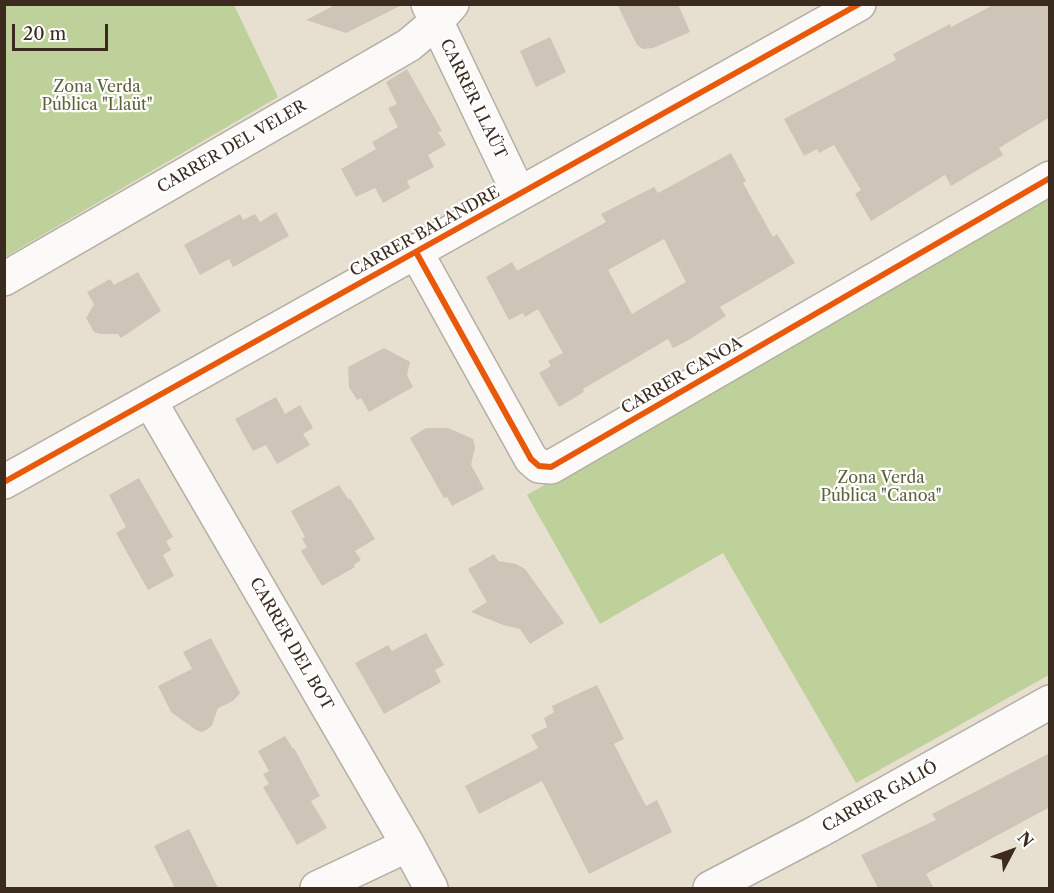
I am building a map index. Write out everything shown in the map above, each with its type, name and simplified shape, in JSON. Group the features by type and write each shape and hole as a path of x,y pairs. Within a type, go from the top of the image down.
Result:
{"street":[{"name":"CARRER BALANDRE","path":"4,482 859,4"},
{"name":"CARRER LLAÜT","path":"439,10 519,194"},
{"name":"CARRER DEL VELER","path":"4,279 409,45 439,10"},
{"name":"CARRER CANOA","path":"416,252 531,459 539,466 551,467 1050,178"},
{"name":"CARRER DEL BOT","path":"150,401 431,888"},
{"name":"CARRER GALIÓ","path":"710,888 818,832 1050,702"},
{"path":"316,888 408,845"}],"green space":[{"name":"Zona Verda Pública \"Llaüt\"","path":"4,5 234,5 278,97 5,257"},
{"name":"Zona Verda Pública \"Canoa\"","path":"1049,195 1049,675 856,783 723,553 600,624 527,495"}],"building":[{"path":"337,4 404,4 346,33 306,20"},
{"path":"617,4 678,4 690,32 653,48 643,49 637,45"},
{"path":"995,4 1050,4 1050,117 999,148 1003,155 951,186 945,175 871,221 855,194 861,190 834,145 819,153 817,149 804,156 784,119 896,60 893,54 950,24 951,27"},
{"path":"550,37 566,72 536,87 520,51"},
{"path":"407,69 442,131 438,132 446,145 428,155 434,167 407,181 410,188 383,203 375,188 356,197 341,169 376,149 372,142 398,127 388,108 397,104 386,82"},
{"path":"731,153 746,181 743,183 773,237 777,234 795,263 720,307 726,316 687,341 673,348 668,339 583,389 584,392 559,407 539,373 551,366 548,361 563,353 538,309 525,317 523,313 509,320 486,277 512,262 517,271 606,222 601,214 654,187 658,193","holes":["664,239 686,282 632,314 608,270"]},
{"path":"276,212 289,236 233,267 229,259 200,275 184,245 240,214 243,220 255,214 260,222"},
{"path":"138,272 161,311 121,338 118,334 94,332 86,318 94,304 87,292 110,279 114,285"},
{"path":"384,348 410,362 407,375 413,387 369,412 361,398 357,400 349,387 348,367"},
{"path":"276,397 285,414 300,405 313,428 303,434 310,445 277,464 266,445 253,451 235,419"},
{"path":"426,428 448,428 473,439 475,447 471,465 484,489 452,506 447,497 444,498 410,438"},
{"path":"139,478 173,537 166,541 171,550 163,555 174,576 148,590 116,533 126,527 109,495"},
{"path":"339,485 348,499 350,498 375,539 355,551 361,560 354,565 355,567 322,586 301,551 307,547 302,539 305,537 291,511"},
{"path":"494,554 498,561 516,564 525,569 564,623 530,644 520,629 471,612 487,602 468,569"},
{"path":"426,633 444,665 435,670 441,682 384,714 355,663 388,645 392,651"},
{"path":"211,638 240,693 233,701 218,708 212,725 202,732 171,712 158,686 192,669 183,652"},
{"path":"597,685 624,739 614,744 646,806 657,800 672,832 589,874 542,781 479,814 465,786 538,748 531,735 547,727 544,718 554,712 552,706"},
{"path":"285,736 320,796 311,801 327,828 297,845 263,787 269,784 263,774 269,771 258,751"},
{"path":"1050,753 1050,807 926,874 934,888 878,888 861,855 936,820 932,814"},
{"path":"189,829 218,888 175,888 154,846"}],"cycle path":[{"path":"4,482 859,4"},
{"path":"416,252 531,459 539,466 551,467 1050,178"}]}
